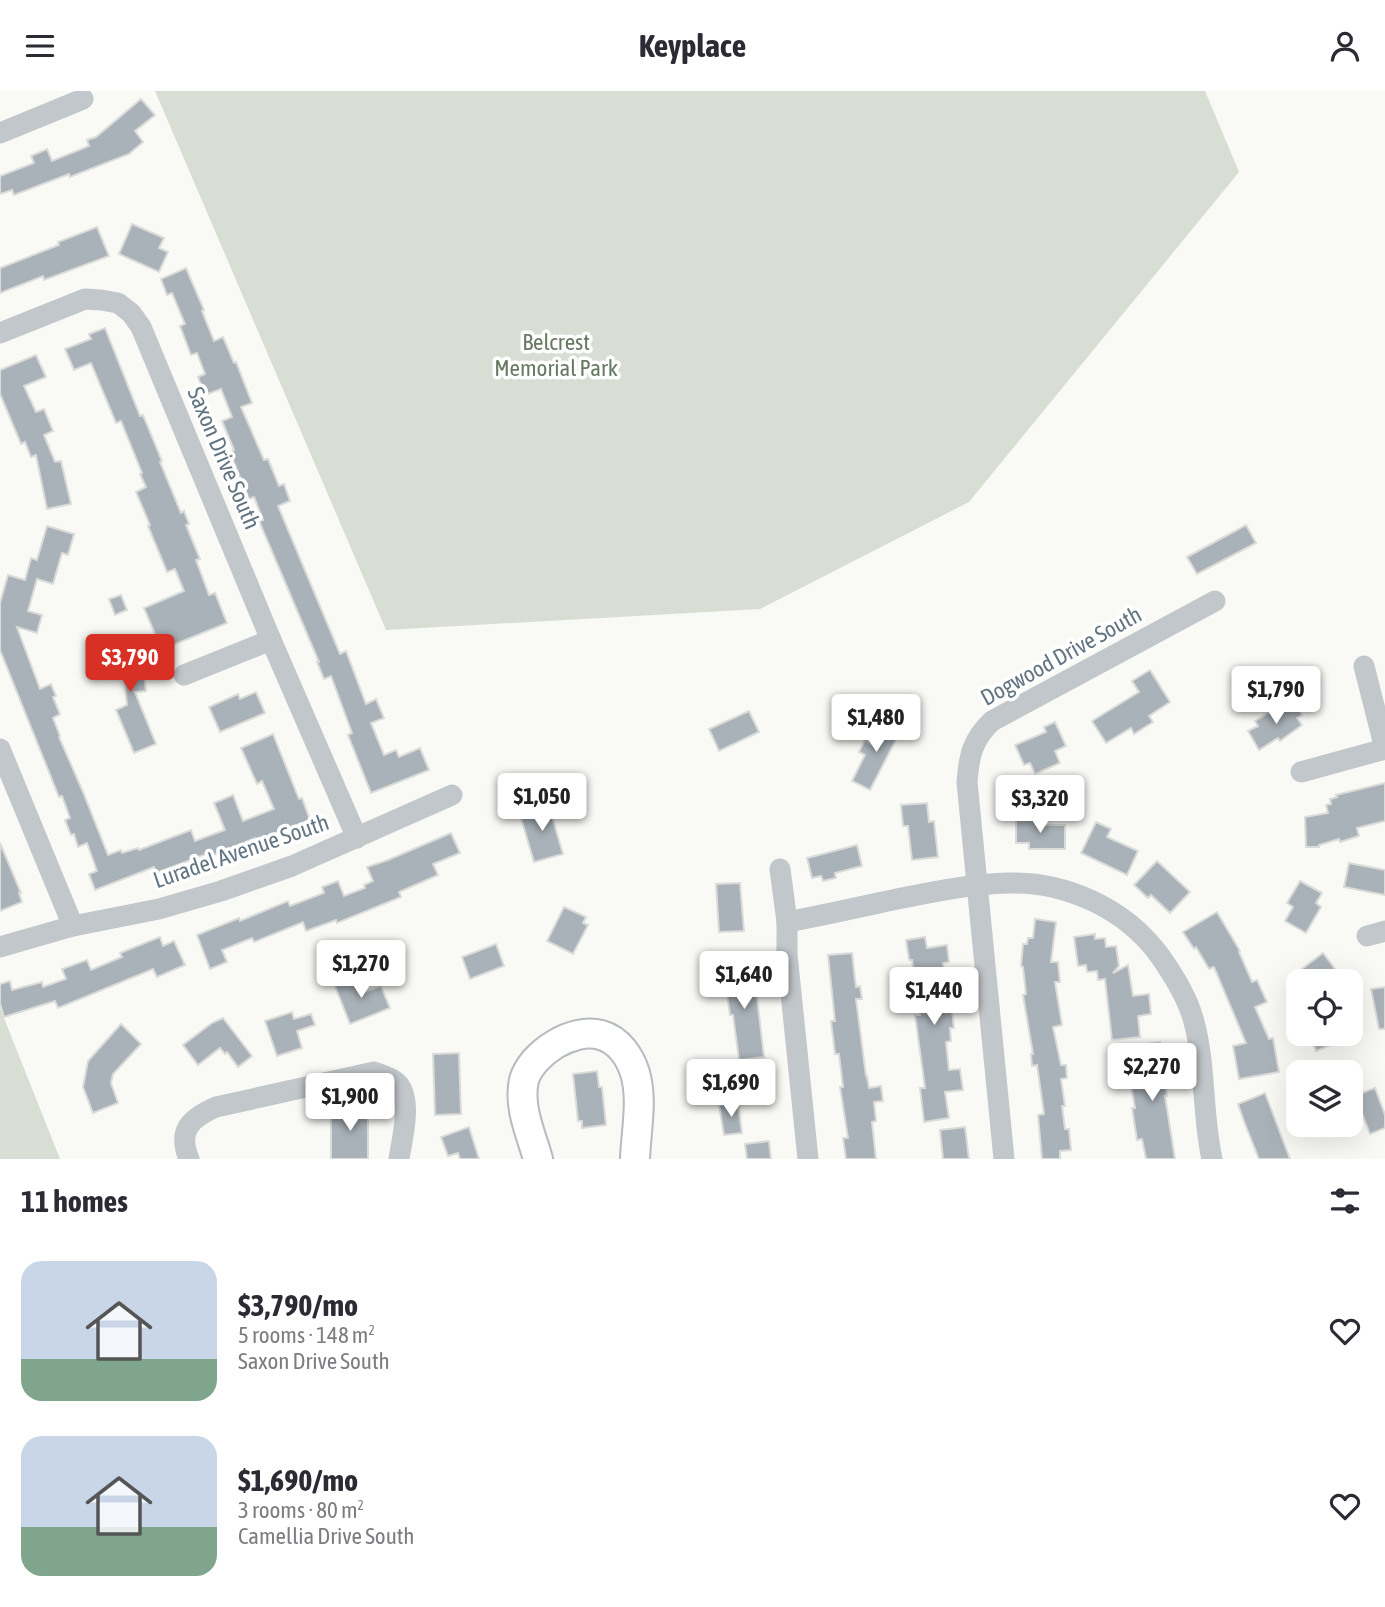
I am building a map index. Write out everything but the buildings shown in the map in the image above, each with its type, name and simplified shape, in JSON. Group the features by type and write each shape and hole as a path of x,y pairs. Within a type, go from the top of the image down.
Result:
{"main road":[{"path":"538,1159 523,1102 529,1067 550,1047 563,1040 589,1034 600,1034 621,1047 635,1071 639,1103 635,1159"}],"street":[{"path":"0,132 83,99"},
{"name":"Saxon Drive South","path":"0,333 85,299 118,303 131,313 141,327 271,640 357,838"},
{"name":"Dogwood Drive South","path":"1004,1159 967,782 968,761 980,733 992,721 1214,601"},
{"path":"184,675 271,640"},
{"path":"1301,772 1385,749 1364,666"},
{"path":"0,749 73,926"},
{"name":"Luradel Avenue South","path":"0,947 73,926 159,909 221,891 292,866 452,795"},
{"path":"780,869 808,1159"},
{"path":"787,922 934,892 1010,883 1045,886 1105,906 1126,920 1150,942 1181,989 1194,1021 1199,1044 1212,1159"},
{"path":"188,1159 184,1147 186,1132 191,1121 200,1114 216,1107 374,1072 386,1076 400,1086 405,1099 399,1159"}],"green space":[{"name":"Belcrest Memorial Park","path":"155,91 1205,91 1239,172 969,502 760,609 386,630"},
{"path":"0,1008 60,1159 0,1159"}]}
